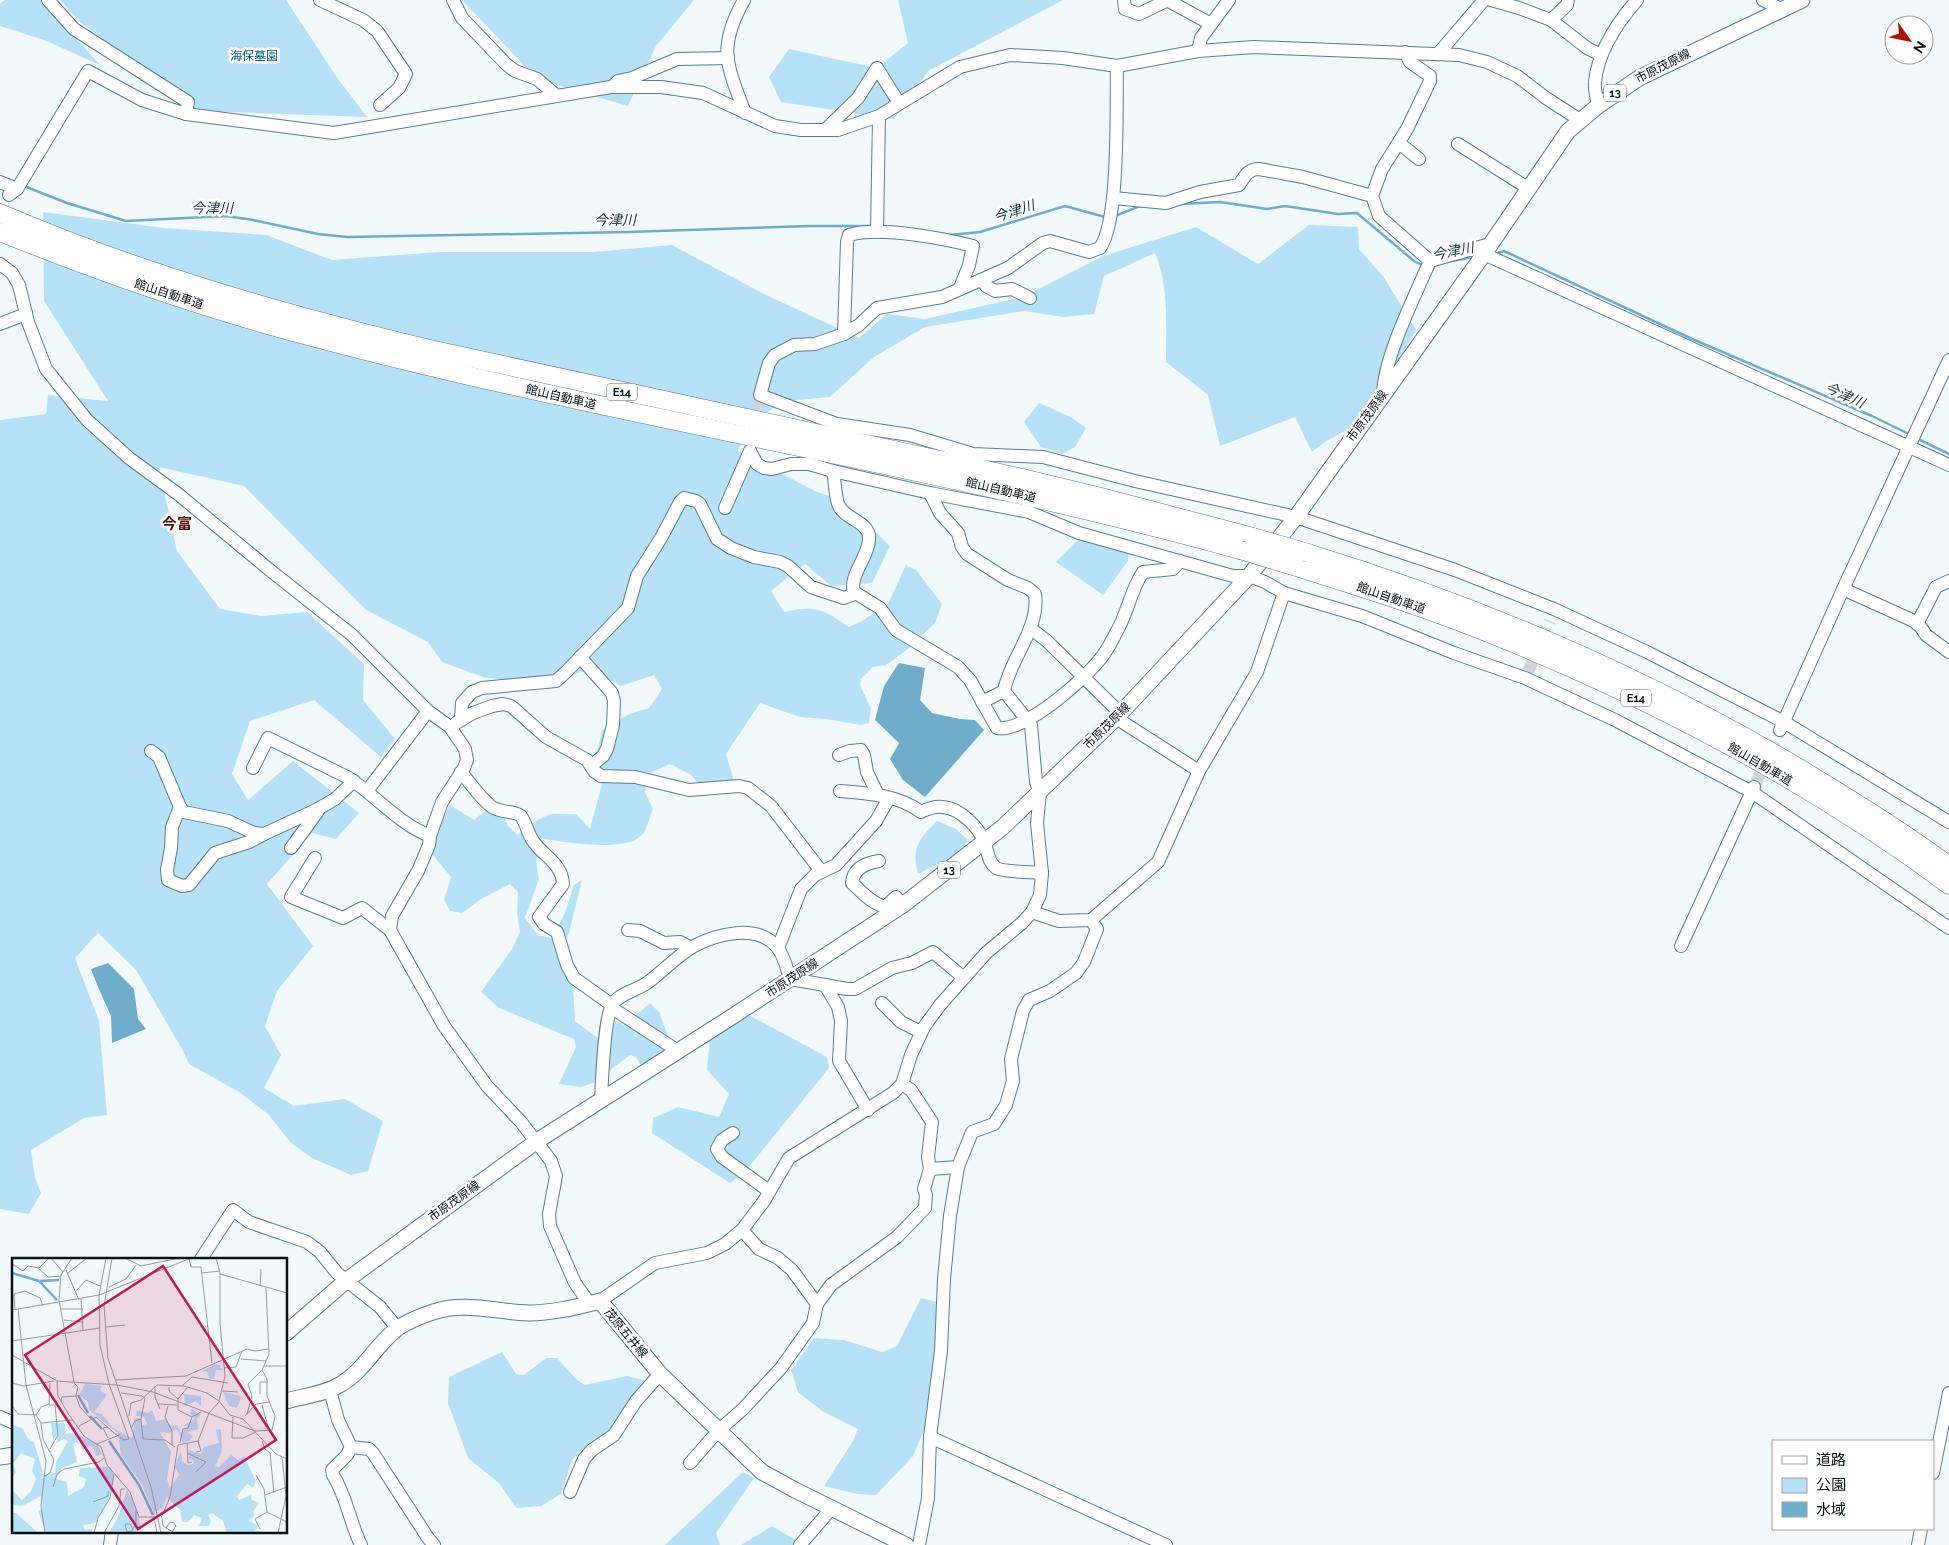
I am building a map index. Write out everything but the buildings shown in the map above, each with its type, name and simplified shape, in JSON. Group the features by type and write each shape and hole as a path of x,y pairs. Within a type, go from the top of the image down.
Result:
{"highway":[{"name":"館山自動車道","path":"0,213 107,254 182,280 355,331 1018,477 1253,536 1308,552 1447,599 1583,656 1674,699 1756,742 1850,799 1949,866"},
{"name":"館山自動車道","path":"0,232 102,272 202,305 402,360 608,408 893,466 1014,493 1156,527 1296,566 1441,615 1502,638 1578,670 1667,713 1748,756 1842,812 1949,885"}],"main road":[{"name":"市原茂原線","path":"288,1331 347,1280 537,1141 903,905 1003,827 1118,716 1249,576 1296,517 1484,253 1555,147 1568,131 1624,87 1651,71 1802,0"},
{"name":"茂原五井線","path":"288,1400 330,1390 341,1384 360,1370 398,1328 435,1311 453,1308 541,1313 594,1302 660,1374 762,1472 906,1545"}],"street":[{"path":"48,0 74,29 188,102 186,114"},
{"path":"320,0 363,20 377,31 406,74 399,88 380,105"},
{"path":"744,0 728,40 728,65 745,113"},
{"path":"1124,0 1125,9 1139,14 1167,0 1211,24"},
{"path":"1198,51 1201,38 1229,0"},
{"path":"1438,54 1484,0"},
{"path":"1491,0 1551,20 1587,48 1601,55"},
{"path":"1551,20 1567,5 1568,0"},
{"path":"1598,106 1594,84 1601,55 1625,14 1637,0"},
{"path":"1763,0 1782,9"},
{"path":"456,2 462,18 506,64 515,71 537,79 557,96"},
{"path":"0,182 13,192 88,71 142,100 186,114 334,133 611,87 661,87 703,93 775,126 801,130 838,130 879,116 960,67 1010,55 1063,58 1117,66 1198,51 1254,47 1459,55 1488,62 1517,76 1580,120"},
{"path":"1405,52 1410,62 1430,76 1430,81 1398,143 1382,169 1372,196 1379,216 1430,261 1484,253 1949,466"},
{"path":"611,87 618,81 632,78 677,59 728,58"},
{"path":"1117,66 1113,198 1106,232 1100,248 1089,252 1062,246 1050,241 1043,243 1008,268 942,297 877,308 859,325 844,334 815,344 794,345 774,355 769,363 760,395 837,424 910,434 973,454 1043,457 1135,481 1296,517 1455,570 1552,615 1647,652 1782,726 1949,822"},
{"path":"825,130 858,98 877,68 899,103"},
{"path":"877,232 879,116"},
{"path":"1398,143 1419,159"},
{"path":"1458,144 1528,188"},
{"path":"1113,198 1166,202 1200,192 1239,185 1252,169 1303,177 1372,196"},
{"path":"844,334 847,242 849,235 860,232 877,232 943,238 972,246 969,265 960,288"},
{"path":"1383,394 1388,366 1430,261"},
{"path":"0,264 12,273 19,285 26,314 46,369 87,420 129,458 178,494 263,565 352,635 428,711 450,728 465,750 467,760 462,772 442,802 430,836 430,846 392,916 390,930"},
{"path":"982,280 986,286 995,291 1012,289 1030,298"},
{"path":"0,324 26,314"},
{"path":"1782,726 1949,360"},
{"path":"725,508 750,451 757,464 764,468 772,469 791,464 809,464 930,493 1029,512 1078,533 1233,576 1249,576 1265,582 1284,593 1362,616 1454,653 1526,675 1753,789 1949,928"},
{"path":"833,471 838,506 865,527 869,533 867,548 852,589 880,608 896,630 958,667 970,680 997,728 1007,728 1032,718 1084,678 1104,654 1117,632 1143,572 1147,570 1173,569 1180,561"},
{"path":"316,858 291,897 344,918 362,908 390,930 444,1026 487,1086 537,1141 551,1161 556,1176 549,1214 550,1226 575,1283 594,1302 655,1262 707,1252 725,1244 742,1230 789,1158 868,1110 893,1093 902,1084 921,1032 940,1005 986,953 1022,923 1032,912 1040,895 1042,873 1037,823 1040,792 1036,782 1031,725 1004,691 1006,680 1030,628 1036,603 1035,594 1028,588 1008,580 967,554 962,547 958,533 940,514 930,493"},
{"path":"461,719 462,703 472,692 493,686 556,681 628,608 637,576 684,498 696,500 700,504 717,539 731,548 754,557 780,562 788,566 811,587 844,598 852,596 854,592"},
{"path":"1917,624 1936,587 1949,581"},
{"path":"1843,589 1917,624 1926,635 1949,652"},
{"path":"1032,912 1059,921 1091,920 1158,862 1199,771 1257,672 1284,593"},
{"path":"1030,628 1047,641 1118,716 1199,771"},
{"path":"580,657 612,693 614,701 613,725 607,749 603,756 591,766"},
{"path":"982,702 1004,691"},
{"path":"450,728 461,719 492,706 503,704 511,706 546,737 587,760 601,776 635,777 689,790 739,786 748,788 771,806 821,871"},
{"path":"367,790 428,711"},
{"path":"253,768 268,738 354,781 391,812 430,836"},
{"path":"840,755 861,750 864,755 867,772 884,796"},
{"path":"151,751 159,757 180,807 184,812 228,821 254,833 264,834"},
{"path":"462,772 492,807 504,813 515,813 521,816 533,842 559,868 562,884 539,917 544,924 558,932 567,965 574,978 678,1051"},
{"path":"180,807 172,827 171,848 166,870 168,880 174,884 189,885 215,853 249,842 319,809 335,799 354,781"},
{"path":"1681,946 1753,789"},
{"path":"840,791 884,796 915,807 920,812 942,806 954,809 975,827 985,842 988,858 998,869 1007,872 1019,870 1042,873"},
{"path":"778,948 801,888 821,871 836,865 876,821 884,796"},
{"path":"291,848 319,809"},
{"path":"879,862 870,862 862,866 852,879 852,882 873,902 879,905 885,907 896,897 903,905"},
{"path":"919,1545 928,1498 930,1437 941,1351 944,1279 950,1216 958,1167 972,1132 994,1124 1006,1106 1013,1081 1011,1059 1023,1011 1029,1000 1050,990 1076,973 1084,962 1097,929 1091,920"},
{"path":"628,930 640,931 664,942 680,942 691,948"},
{"path":"601,1100 608,1024 612,1006 618,999 646,984 691,948 704,942 735,933 756,934 769,940 778,948 790,979 847,989 855,989 892,968 912,964 933,952 964,978"},
{"path":"825,985 838,1007 841,1021 839,1061 868,1110"},
{"path":"882,1003 901,1022 921,1032"},
{"path":"690,1463 718,1431 743,1409 781,1368 812,1323 817,1304 837,1279 886,1246 925,1208 926,1196 924,1189 930,1169 928,1157 932,1122 912,1090 902,1084"},
{"path":"733,1133 722,1140 717,1149 722,1156 769,1191"},
{"path":"930,1169 958,1167"},
{"path":"202,1258 233,1210 249,1222 307,1242 320,1252 337,1273 380,1307 398,1328"},
{"path":"742,1230 760,1249 778,1258 792,1270 817,1304"},
{"path":"570,1492 584,1459 592,1450 614,1435 636,1400 660,1374"},
{"path":"330,1390 338,1420 351,1447"},
{"path":"1934,1468 1949,1393"},
{"path":"0,1417 12,1422"},
{"path":"930,1437 1166,1545"},
{"path":"351,1447 347,1455 332,1470 348,1509 354,1532 362,1545"},
{"path":"351,1447 369,1449 373,1453 434,1545"},
{"path":"800,1545 832,1508"},
{"path":"1918,1545 1922,1530"}],"green space":[{"path":"5,0 41,0 100,65 44,40 0,26 0,3"},
{"name":"海保墓園","path":"60,0 286,0 338,79 367,117 196,111 79,21"},
{"path":"462,0 694,0 656,46 628,106 537,79"},
{"path":"898,0 1063,0 928,71 894,119 781,102 769,77 789,49 877,68 908,43"},
{"path":"43,212 164,228 266,235 332,260 439,252 594,252 672,245 764,294 859,338 887,314 925,319 1023,297 1103,256 1196,227 1258,264 1309,225 1358,227 1359,249 1383,276 1416,330 1361,423 1326,441 1312,452 1295,417 1220,446 1208,395 1166,362 1165,292 1155,253 1104,276 1094,314 1064,317 1024,311 925,327 874,357 830,397 785,401 747,425 738,451 817,492 843,500 890,546 872,583 831,586 805,564 771,591 784,612 804,609 819,610 849,627 888,604 906,565 916,570 942,604 935,623 908,649 886,665 873,667 861,679 860,685 871,709 869,723 861,725 800,717 760,703 726,754 734,781 698,783 690,774 670,764 648,774 645,792 653,809 644,832 634,840 622,844 593,845 540,838 536,862 539,879 525,918 538,935 552,938 565,913 574,885 582,880 569,933 559,956 573,983 575,1021 599,1039 615,1021 624,1025 650,1003 659,1012 670,1042 664,1053 643,1069 636,1057 630,1055 593,1083 581,1087 559,1084 576,1047 574,1039 499,1008 481,992 512,949 520,932 517,914 518,892 510,884 481,899 462,913 450,911 444,900 451,877 432,854 434,837 450,805 474,820 486,810 504,817 508,826 518,835 538,820 552,814 576,814 590,829 602,784 591,759 598,750 602,730 629,714 649,708 662,689 654,675 621,686 590,669 556,681 530,681 486,678 442,662 428,642 366,610 244,486 159,467 177,551 220,609 261,616 307,612 364,664 363,700 395,739 381,757 314,700 250,721 232,774 248,800 293,761 359,813 336,839 312,833 267,884 313,946 277,991 265,1026 281,1055 264,1088 294,1106 345,1099 383,1121 368,1171 351,1175 312,1158 291,1143 268,1114 239,1092 189,1064 136,970 98,933 75,958 99,1021 107,1115 84,1118 31,1150 35,1178 41,1193 29,1214 0,1209 0,420 46,414 48,395 108,401 44,301"},
{"path":"1039,403 1071,417 1086,428 1075,447 1062,454 1041,447 1024,422"},
{"path":"1087,530 1128,549 1128,561 1103,595 1056,562"},
{"path":"937,821 956,829 968,840 960,853 918,874 915,857 918,844 925,833"},
{"path":"734,1007 827,1057 829,1068 744,1173 730,1183 652,1133 653,1118 678,1107 719,1117 729,1094 707,1070 710,1037"},
{"path":"921,1298 941,1303 930,1416 913,1456 876,1495 857,1494 824,1486 853,1441 858,1429 822,1411 798,1392 791,1370 814,1338 844,1340 882,1352 897,1346"},
{"path":"502,1352 516,1374 524,1375 546,1358 557,1358 577,1380 585,1385 627,1376 648,1381 608,1435 581,1450 572,1460 561,1494 541,1506 516,1508 499,1483 468,1458 448,1403 449,1377"},
{"path":"743,1472 754,1478 716,1533 720,1545 665,1545"},
{"path":"772,1526 797,1541 793,1545 741,1545"}],"water":[{"path":"899,663 925,668 920,700 932,713 975,720 984,730 925,797 903,780 890,759 899,743 875,720 884,686"},
{"path":"108,963 134,989 138,1019 146,1029 112,1043 111,1016 91,969"}],"waterway":[{"name":"今津川","path":"24,186 67,203 126,221 226,216 318,234 347,237 872,226"},
{"name":"今津川","path":"1180,204 1220,202 1267,209 1285,206 1338,214 1357,213 1414,261 1424,266"},
{"name":"今津川","path":"949,235 980,232 1065,206 1105,217"},
{"name":"今津川","path":"1115,216 1140,206"},
{"name":"今津川","path":"1494,254 1504,251 1690,338 1872,416 1911,435"},
{"name":"今津川","path":"1447,262 1473,257"},
{"name":"今津川","path":"1918,439 1949,454"}],"tunnel":[{"path":"754,427 760,395"},
{"path":"1528,672 1550,621"},
{"path":"1755,785 1780,730"}],"district":[{"name":"今富","path":"177,524"}]}
